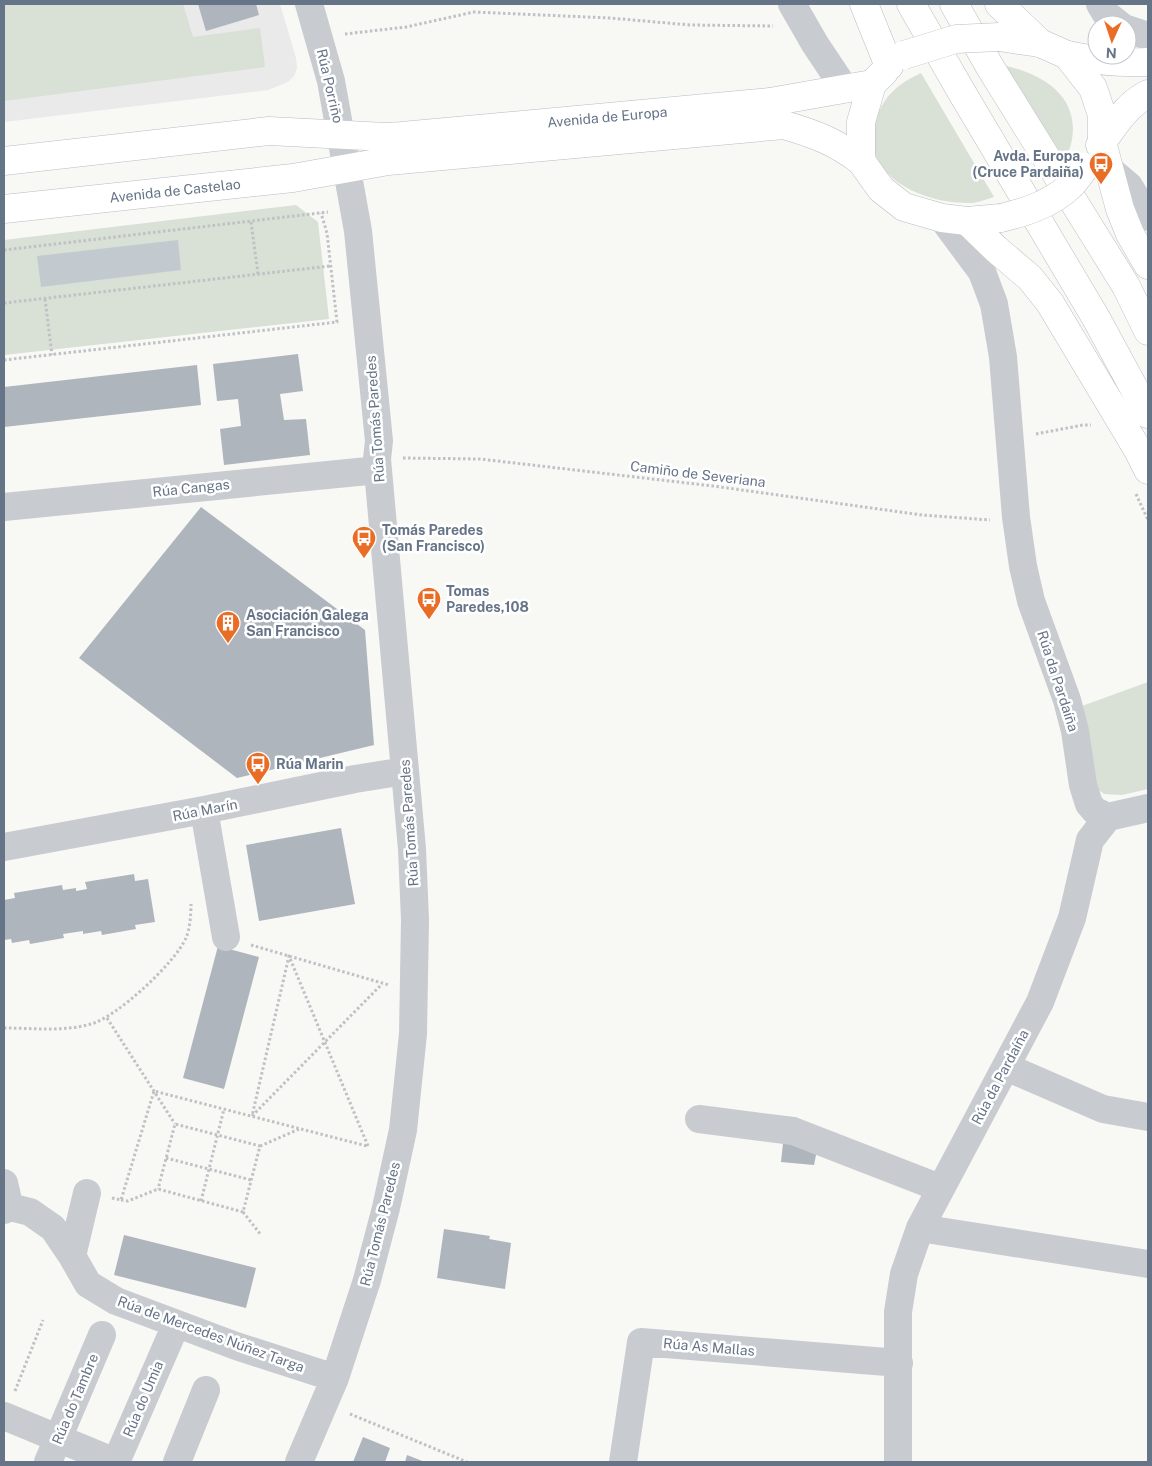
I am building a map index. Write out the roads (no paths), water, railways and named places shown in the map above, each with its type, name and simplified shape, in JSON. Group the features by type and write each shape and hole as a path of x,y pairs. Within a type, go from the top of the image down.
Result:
{"main road":[{"path":"864,4 888,68 861,122 861,161 880,189 904,207 955,219 1001,218 1026,212 1050,201 1097,169"},
{"path":"911,4 1096,318 1148,414"},
{"path":"954,4 990,67 1126,286 1148,331"},
{"path":"1000,4 1040,43 1067,55 1089,60 1121,63 1148,62"},
{"name":"Avenida de Europa","path":"341,135 402,136 770,102 845,89 956,39 999,38 1040,43"},
{"path":"1067,55 1093,88 1102,115 1102,142 1097,169 1120,209 1130,234 1148,265"},
{"path":"1102,142 1118,119 1140,98 1148,94"},
{"name":"Avenida de Europa","path":"347,169 388,161 784,124 815,134 842,147 861,161"},
{"path":"4,161 269,131 341,135"},
{"name":"Avenida de Castelao","path":"4,209 293,178 347,169"},
{"path":"955,219 996,249 1030,278 1050,302 1148,470"}],"street":[{"name":"Rúa Porriño","path":"308,4 331,81 347,169"},
{"path":"1100,4 1107,15"},
{"path":"798,15 845,89"},
{"name":"Rúa Tomás Paredes","path":"299,1462 335,1378 367,1280 386,1208 403,1130 412,1034 414,989 415,920 412,849 377,465 379,441 358,231 347,169"},
{"path":"1097,169 1129,186 1148,217"},
{"name":"Rúa da Pardaíña","path":"898,1462 898,1312 904,1274 920,1228 940,1188 1040,1002 1072,918 1090,840 1108,817 1095,811 1089,804 1067,700 1031,601 1022,566 1016,517 1003,357 994,304 982,272 955,219"},
{"name":"Rúa Cangas","path":"4,507 377,465"},
{"name":"Rúa Marín","path":"4,847 405,771"},
{"path":"1108,817 1148,808"},
{"path":"204,810 226,937"},
{"path":"1006,1067 1103,1109 1148,1117"},
{"path":"699,1119 793,1131 940,1188"},
{"path":"72,1256 87,1193"},
{"name":"Rúa de Mercedes Núñez Targa","path":"4,1200 30,1212 53,1228 88,1284 116,1301 254,1352 335,1378"},
{"path":"920,1228 1148,1264"},
{"name":"Rúa do Tambre","path":"53,1450 102,1335"},
{"name":"Rúa do Umia","path":"116,1462 171,1336"},
{"name":"Rúa As Mallas","path":"623,1462 641,1342 899,1363"},
{"path":"177,1462 206,1390"},
{"path":"4,1417 53,1450 116,1462"}],"place":[{"name":"Avda. Europa, (Cruce Pardaiña)","path":"1101,185"},
{"name":"Tomás Paredes (San Francisco)","path":"364,559"},
{"name":"Tomas Paredes,108","path":"429,620"},
{"name":"Asociación Galega San Francisco","path":"228,644"},
{"name":"Rúa Marin","path":"258,785"}]}
